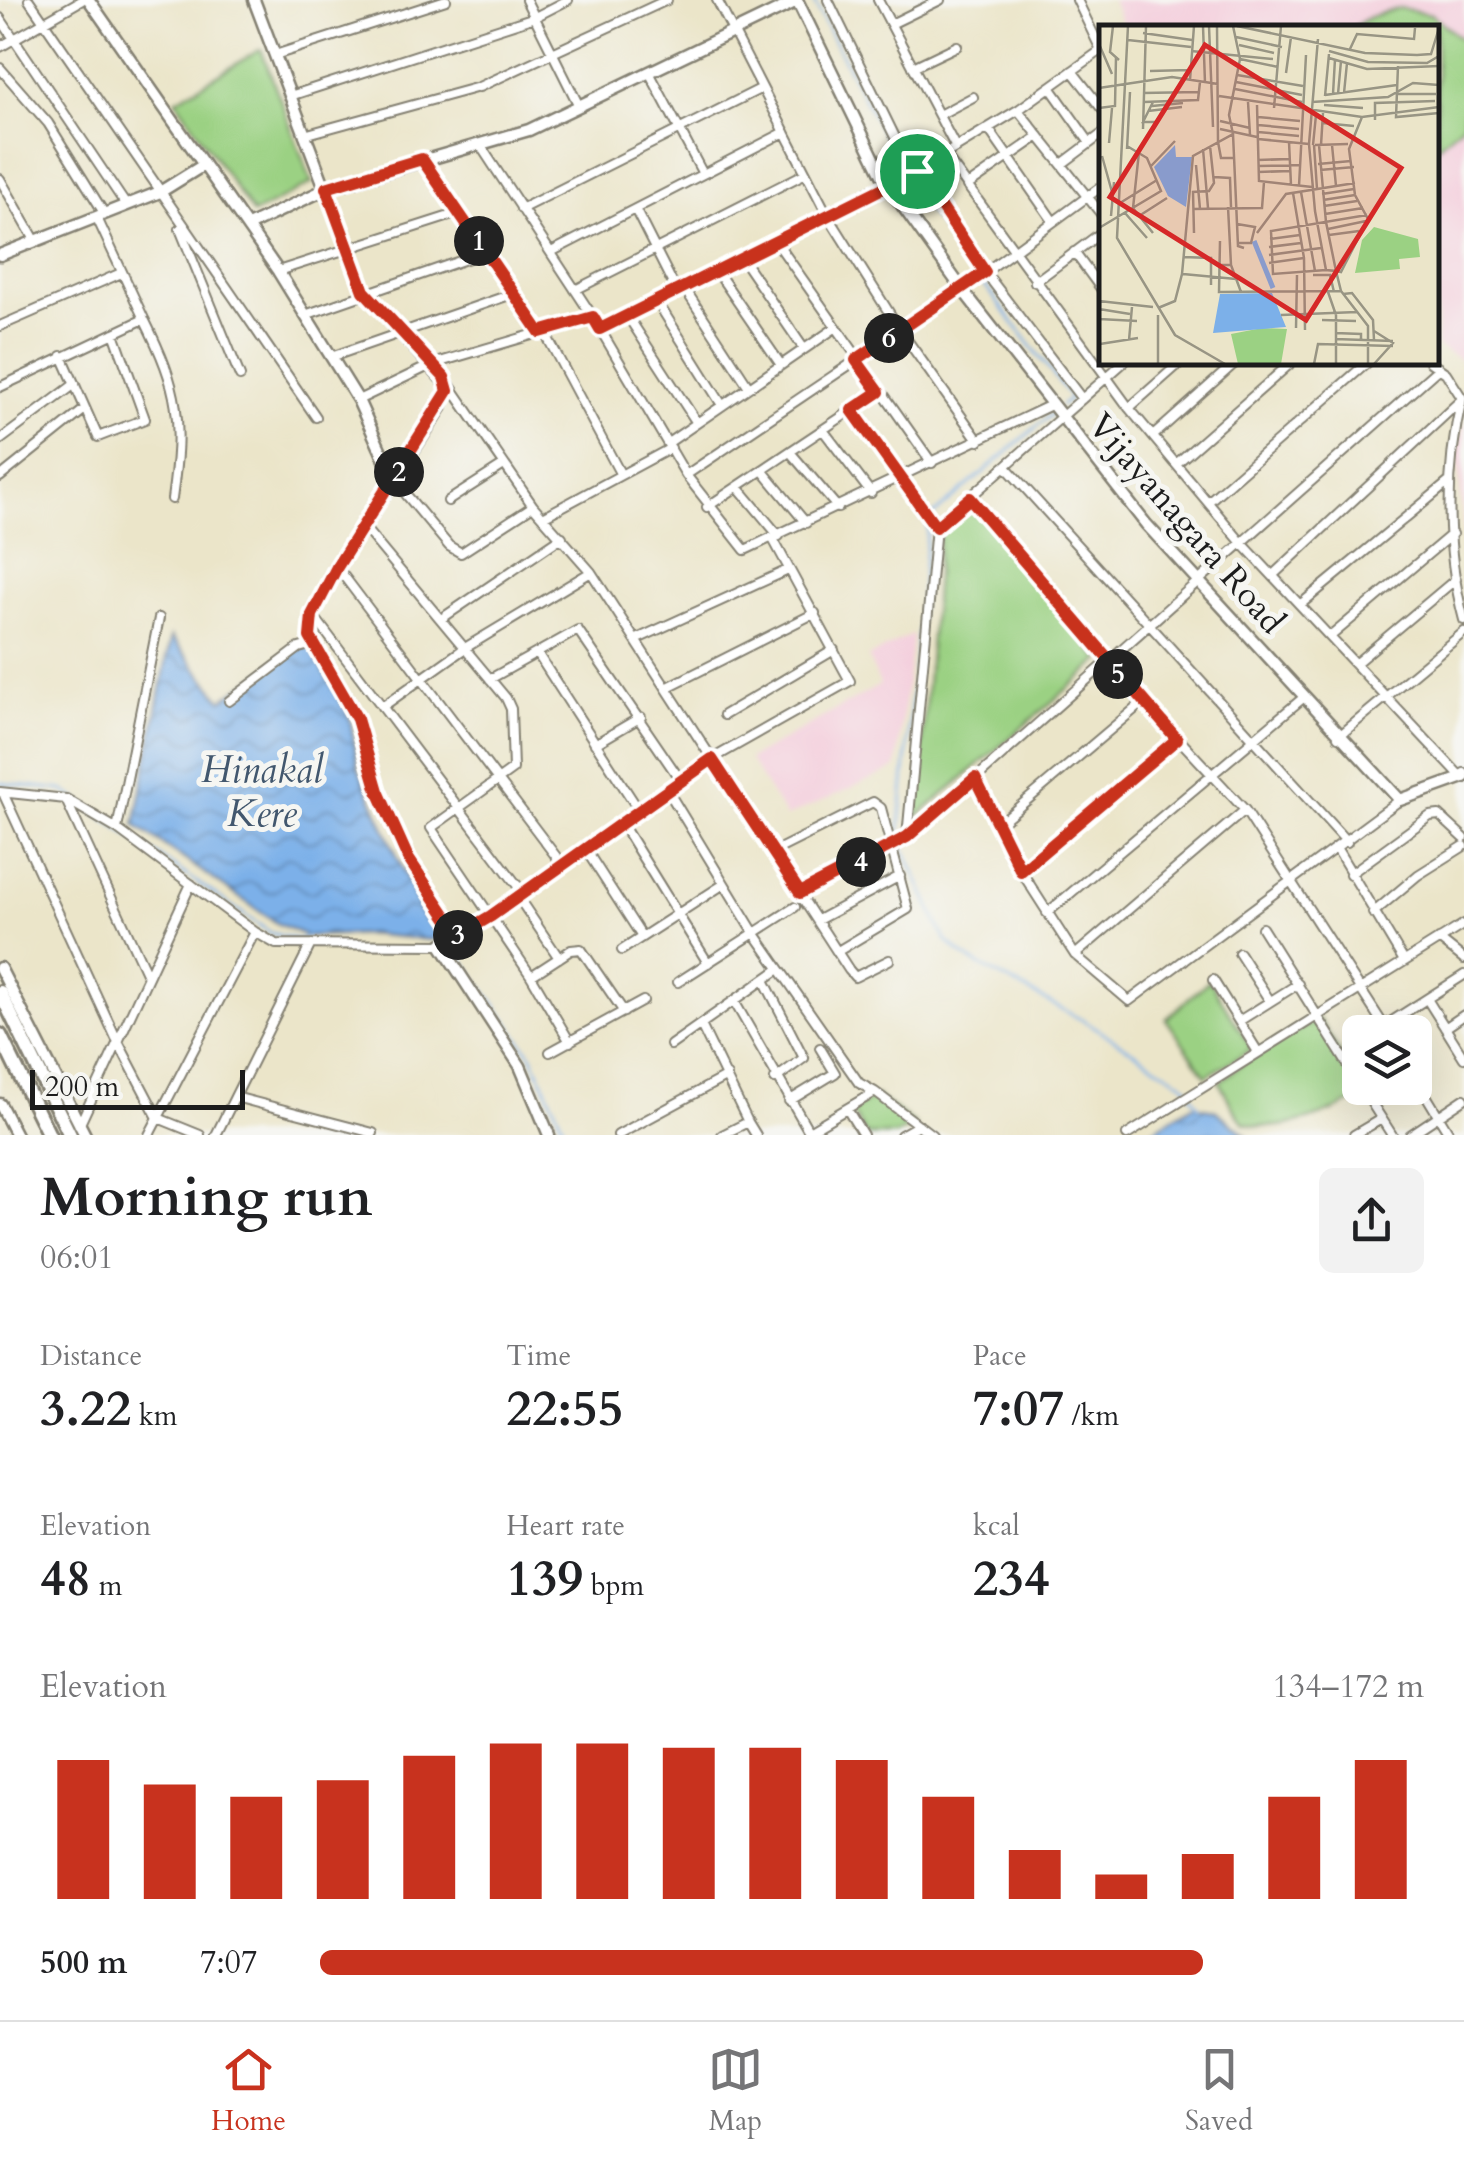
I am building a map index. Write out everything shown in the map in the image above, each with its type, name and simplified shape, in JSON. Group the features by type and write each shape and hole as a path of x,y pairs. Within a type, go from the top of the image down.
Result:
{"highway":[{"path":"0,992 77,1133"},
{"path":"0,1035 46,1135"}],"street":[{"path":"29,0 174,216 316,417"},
{"path":"0,47 85,0 248,226 358,400 394,480 449,546 461,552 533,506"},
{"path":"254,0 364,291 397,332 444,377 533,506 591,572 856,977 889,960"},
{"path":"274,55 446,0"},
{"path":"526,0 579,106"},
{"path":"290,96 535,17 568,0"},
{"path":"304,135 479,87 667,0"},
{"path":"717,0 827,214 900,330 979,440"},
{"path":"248,226 326,188 529,130 798,0"},
{"name":"Vijayanagara Road","path":"798,0 887,186 962,290 1060,419 1197,581 1400,800"},
{"path":"828,0 915,172 1082,399"},
{"path":"878,0 956,148"},
{"path":"890,24 940,0"},
{"path":"1076,0 1099,48"},
{"path":"0,18 126,204"},
{"path":"913,66 957,46"},
{"path":"600,329 915,172 1018,110 1099,53"},
{"path":"0,68 48,122 101,215 119,274 163,357 181,422 172,499"},
{"path":"1072,71 1099,106"},
{"path":"649,72 703,174"},
{"path":"1050,87 1090,143"},
{"path":"522,209 762,88"},
{"path":"939,116 973,97"},
{"path":"1018,110 1099,211"},
{"path":"988,128 1053,221"},
{"path":"550,252 785,132"},
{"path":"966,186 1039,136"},
{"path":"1062,164 1099,136"},
{"path":"480,145 593,317 686,475 746,550 1050,406"},
{"path":"945,155 1129,408 1241,542 1463,776 1400,800 1129,1000 1075,956 1021,871 975,778"},
{"path":"422,159 542,331 621,475"},
{"path":"0,255 160,192 202,166"},
{"path":"576,290 806,173"},
{"path":"1,183 35,240"},
{"path":"686,475 962,290 1099,188"},
{"path":"635,209 656,251 748,388"},
{"path":"278,271 459,213"},
{"path":"174,216 240,376"},
{"path":"1035,282 1099,234"},
{"path":"775,240 932,463"},
{"path":"305,315 364,291 486,252"},
{"path":"1074,252 1099,286"},
{"path":"741,257 804,349"},
{"path":"716,270 781,365"},
{"path":"0,326 119,274"},
{"path":"331,357 515,293"},
{"path":"656,300 722,405"},
{"path":"626,315 697,423"},
{"path":"358,400 433,364 593,317"},
{"path":"0,388 144,319"},
{"path":"544,517 669,445 834,328"},
{"path":"62,356 98,437 145,419 114,333"},
{"path":"838,951 908,908 900,876 899,841 936,527 1121,365"},
{"path":"1129,408 1178,365"},
{"path":"1153,436 1233,365"},
{"path":"1176,464 1289,365"},
{"path":"1208,502 1365,365"},
{"path":"800,893 899,841 975,778 1434,365 1456,384 1462,398 1449,456 1456,578 1464,620"},
{"path":"444,377 445,400 362,525 312,615 313,644 349,700 378,791 408,858 453,926 445,942"},
{"path":"0,440 75,384"},
{"path":"708,507 879,392"},
{"path":"1273,575 1462,398"},
{"path":"0,478 85,410"},
{"path":"852,410 936,527"},
{"path":"823,430 871,493"},
{"path":"790,452 838,508"},
{"path":"448,500 504,465"},
{"path":"1006,467 1251,742 1346,842"},
{"path":"762,470 806,523"},
{"path":"1301,604 1450,481"},
{"path":"2,792 66,800 117,829 276,944 445,942 491,916 712,759 850,681 788,570 776,537 738,487"},
{"path":"970,498 1106,662 1245,810 1377,1015"},
{"path":"362,525 511,709 512,768 430,828 531,976 570,1042"},
{"path":"1332,636 1452,534"},
{"path":"441,620 562,537"},
{"path":"337,567 561,864"},
{"path":"635,640 788,570"},
{"path":"382,708 464,648 591,572"},
{"path":"1356,663 1456,578"},
{"path":"666,688 815,613"},
{"path":"312,615 459,808 559,958"},
{"path":"117,829 159,618"},
{"path":"490,679 578,630 641,717 681,781"},
{"path":"1338,737 1464,632"},
{"path":"229,701 298,648 313,644"},
{"path":"724,716 834,650"},
{"path":"536,653 638,810"},
{"path":"1046,913 1302,698"},
{"path":"1000,823 1144,702"},
{"path":"595,744 641,717"},
{"path":"1021,871 1177,739"},
{"path":"668,791 753,931 859,1084 932,1135"},
{"path":"2,792 116,1038 158,1118 200,1135"},
{"path":"66,800 147,974"},
{"path":"773,852 873,802 881,808 899,841"},
{"path":"1075,956 1245,810"},
{"path":"1350,874 1430,816 1439,815 1464,838"},
{"path":"620,821 708,964"},
{"path":"1373,912 1418,875 1464,846"},
{"path":"584,847 642,937"},
{"path":"1337,849 1404,961"},
{"path":"818,920 900,876"},
{"path":"77,1133 116,1038 191,884"},
{"path":"622,950 724,884"},
{"path":"678,982 794,907"},
{"path":"1126,1135 1464,924"},
{"path":"1262,928 1342,1056"},
{"path":"149,1135 255,932"},
{"path":"1439,939 1464,959"},
{"path":"445,942 520,1066 549,1135"},
{"path":"216,1135 310,946"},
{"path":"531,976 571,950 588,955 624,1012"},
{"path":"1239,953 1270,1001"},
{"path":"0,968 77,1133"},
{"path":"671,1045 779,969"},
{"path":"1404,1015 1464,975"},
{"path":"764,980 804,1058 775,1079"},
{"path":"1213,980 1258,1052"},
{"path":"1239,1021 1298,984"},
{"path":"1426,998 1463,1056"},
{"path":"550,1052 643,1001"},
{"path":"734,1001 775,1079 810,1133 875,1092"},
{"path":"1445,1028 1464,1015"},
{"path":"701,1025 756,1135"},
{"path":"0,1048 46,1135"},
{"path":"790,1101 836,1073 820,1048"},
{"path":"618,1135 727,1076"},
{"path":"235,1096 374,1133"},
{"path":"1410,1135 1464,1099"},
{"path":"0,1104 16,1135"},
{"path":"1373,1105 1392,1135"},
{"path":"1432,1105 1450,1135"},
{"path":"847,1109 863,1135"},
{"path":"1354,1135 1382,1118"},
{"path":"722,1135 748,1122"},
{"path":"901,1135 919,1125"}],"shaded area":[{"path":"1112,0 1464,0 1464,361 1439,348 1439,25 1122,25"},
{"path":"1464,418 1464,546 1458,450"},
{"path":"913,634 896,768 786,817 749,759 880,685 868,657"}],"green space":[{"path":"1400,8 1431,14 1464,41 1464,122 1439,145 1439,25 1357,25 1369,17"},
{"path":"261,49 312,183 253,214 176,100"},
{"path":"970,502 1101,660 916,818 940,528"},
{"path":"1209,980 1252,1049 1206,1076 1166,1019"},
{"path":"1319,1019 1342,1056 1342,1105 1345,1105 1290,1124 1244,1123 1219,1082 1261,1050"},
{"path":"877,1096 915,1124 896,1135 866,1135 851,1111"}],"water":[{"name":"Hinakal Kere","path":"171,637 222,700 307,642 350,718 358,767 424,918 441,934 431,940 367,934 307,936 278,924 135,825"},
{"path":"1193,1105 1216,1111 1246,1135 1145,1135"}],"waterway":[{"path":"813,0 911,189 975,273"},
{"path":"980,279 1071,398 1061,406"},
{"path":"932,516 1055,411"},
{"path":"899,837 928,523"},
{"path":"0,783 63,790 271,933 299,940 307,936"},
{"path":"902,845 945,940 968,959 1086,1022 1185,1084 1199,1107"},
{"path":"452,945 532,1056 567,1135"}],"route":[{"path":"422,159 540,332 593,317 600,329 917,171 985,272 856,360 879,392 852,410 904,478 898,480 936,527 970,498 1106,662 1177,739 1021,871 975,778 907,837 800,893 712,759 620,821 523,894 450,940 453,926 422,884 378,791 349,700 310,637 312,615 337,567 441,408 448,391 444,377 397,332 364,291 326,188 422,159"}]}
